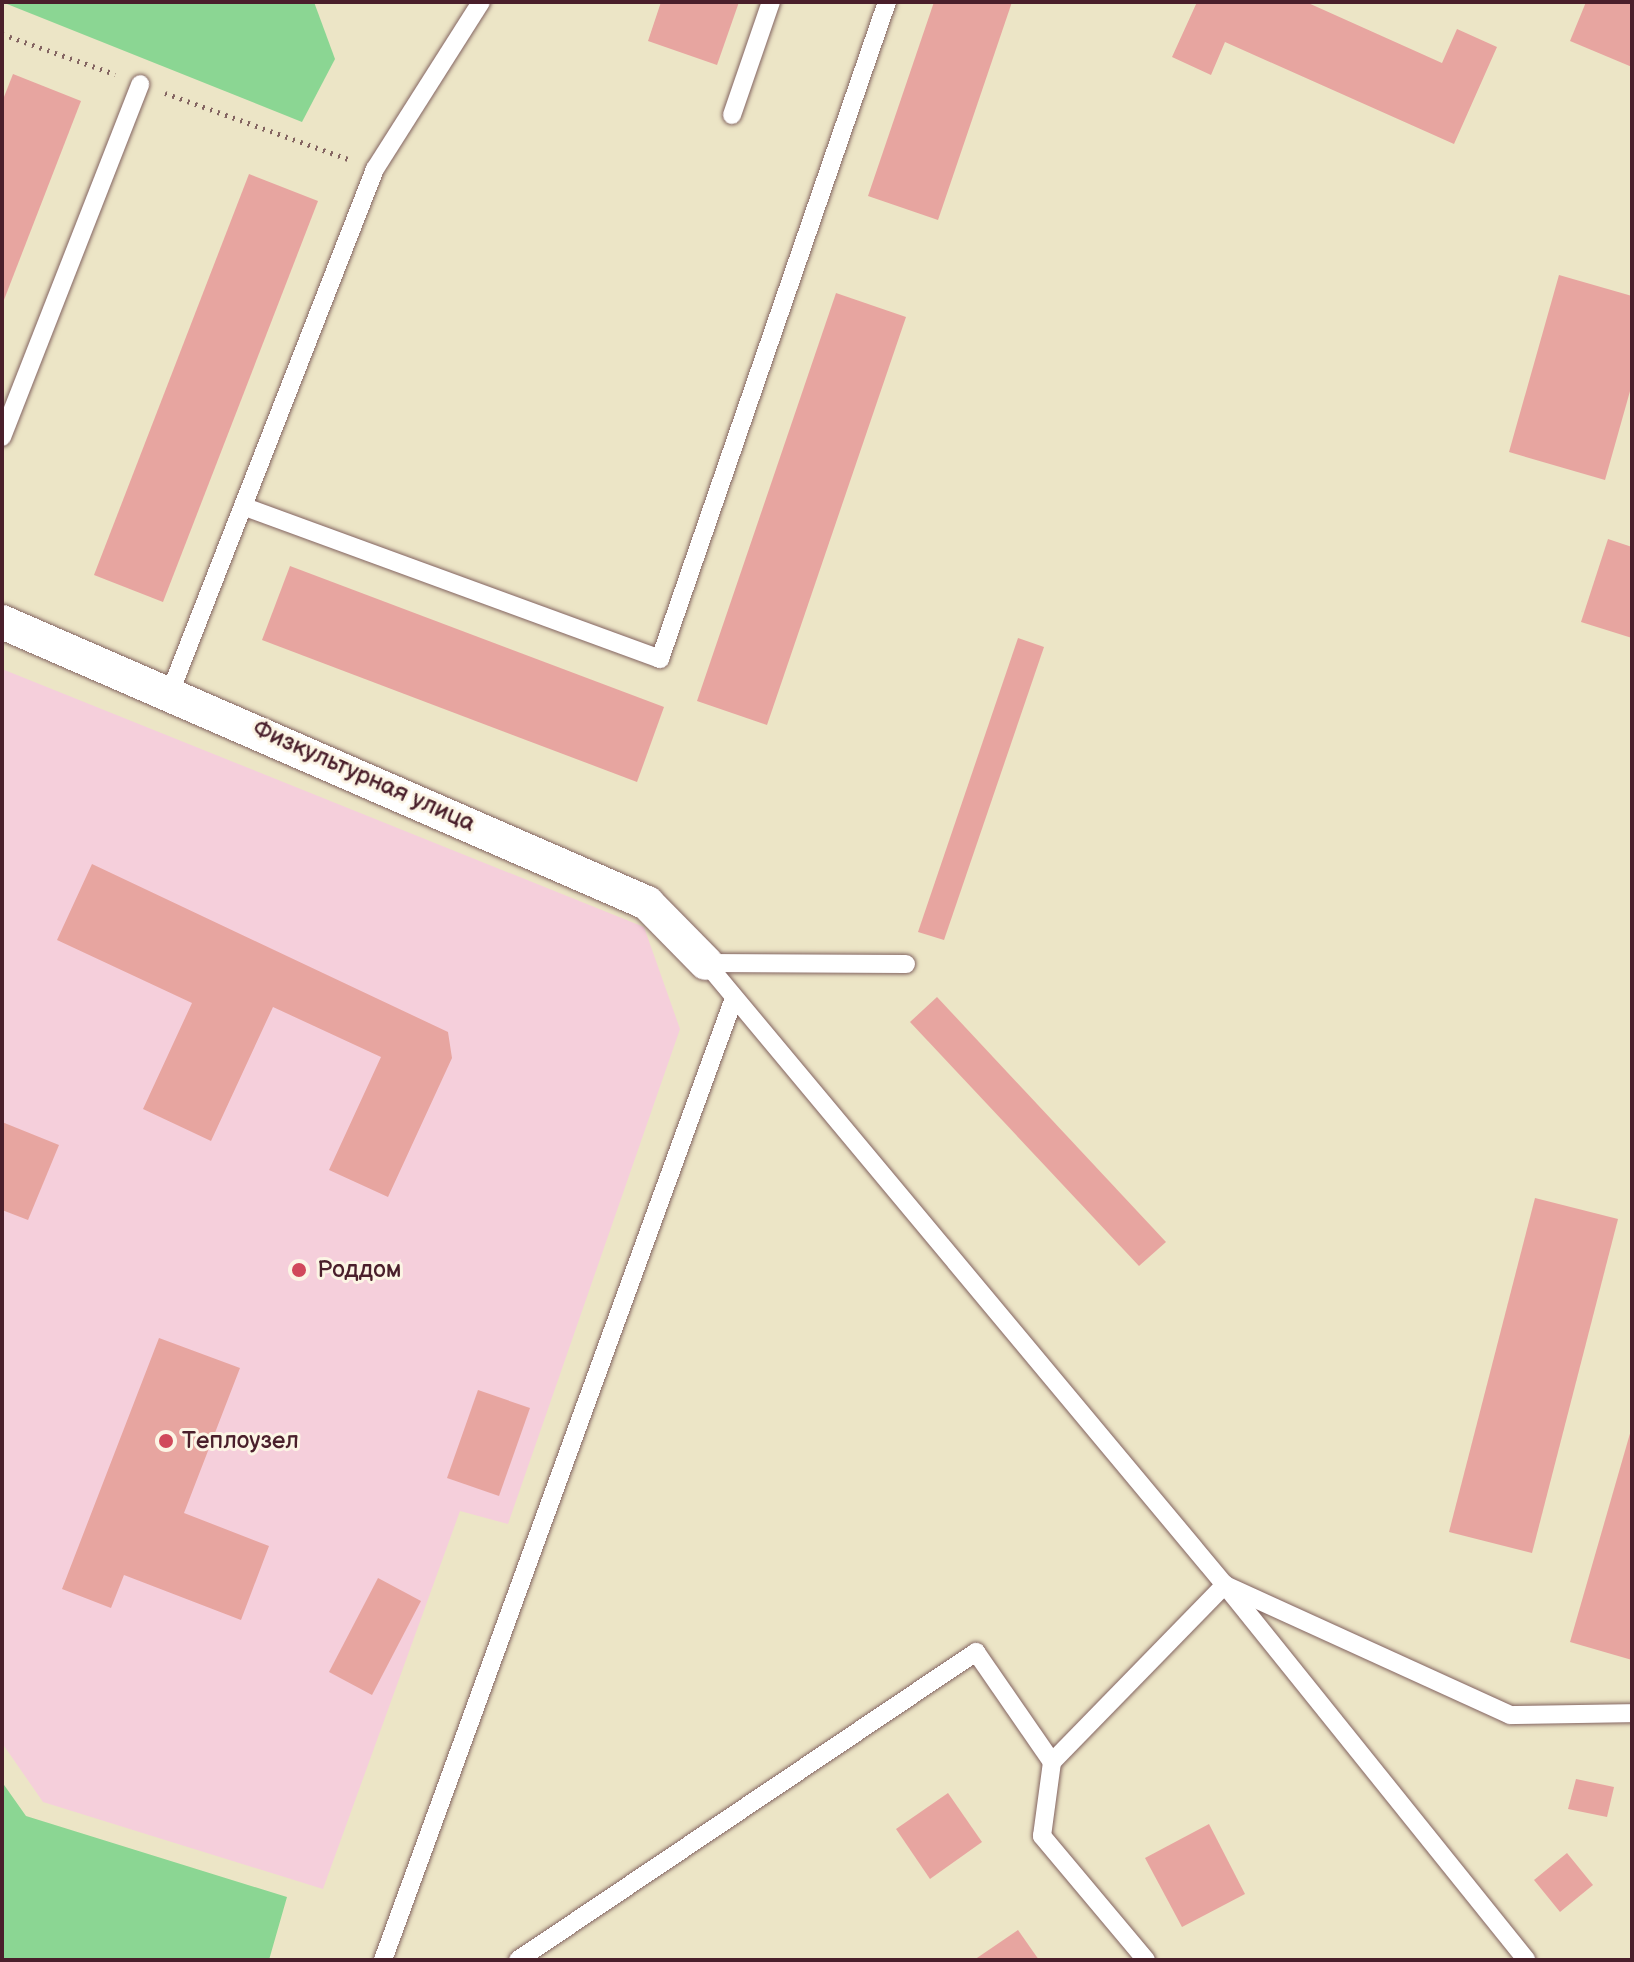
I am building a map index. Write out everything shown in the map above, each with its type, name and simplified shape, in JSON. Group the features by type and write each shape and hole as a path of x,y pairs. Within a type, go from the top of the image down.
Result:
{"street":[{"name":"Физкультурная улица","path":"2,622 171,690 647,903 706,963"}],"lane":[{"path":"171,690 375,169 481,2"},
{"path":"732,115 771,2"},
{"path":"245,507 660,659 887,2"},
{"path":"2,437 140,84"},
{"path":"706,963 906,964"},
{"path":"706,963 1225,1585 1526,1960"},
{"path":"386,1959 734,998"},
{"path":"1225,1585 1510,1715 1632,1713"},
{"path":"1146,1960 1042,1836 1052,1762 1225,1585"},
{"path":"518,1960 976,1652 1052,1762"}],"path":[{"path":"2,34 375,169"}],"shaded area":[{"name":"Роддом","path":"2,669 644,927 680,1029 508,1524 460,1511 323,1889 43,1802 2,1743"}],"green space":[{"path":"2,2 314,2 335,59 302,122"},
{"path":"2,1782 26,1816 287,1897 269,1960 2,1960"}],"building":[{"path":"661,2 739,2 717,65 648,41"},
{"path":"934,2 1012,2 938,220 868,196"},
{"path":"1197,2 1306,2 1442,63 1457,29 1497,47 1454,144 1225,42 1211,75 1172,57"},
{"path":"1586,2 1632,3 1632,67 1570,41"},
{"path":"13,74 81,101 2,305 2,102"},
{"path":"249,174 318,201 163,602 94,575"},
{"path":"1559,275 1632,296 1632,384 1605,480 1509,452"},
{"path":"836,293 906,317 767,725 697,701"},
{"path":"1608,539 1632,547 1632,638 1581,622"},
{"path":"290,566 664,707 637,782 262,640"},
{"path":"1018,638 1044,647 944,940 918,932"},
{"path":"92,864 448,1032 452,1058 388,1197 329,1170 381,1057 273,1007 211,1141 143,1109 192,1003 57,940"},
{"path":"937,997 1166,1242 1139,1266 910,1022"},
{"path":"2,1122 59,1145 28,1220 2,1210"},
{"path":"1535,1198 1618,1219 1532,1553 1449,1532"},
{"name":"Теплоузел","path":"159,1338 240,1368 184,1513 269,1546 241,1620 124,1575 111,1608 62,1589"},
{"path":"478,1390 530,1408 499,1496 447,1478"},
{"path":"1632,1430 1632,1660 1570,1642"},
{"path":"378,1578 421,1601 372,1695 329,1672"},
{"path":"1576,1779 1614,1787 1607,1817 1568,1809"},
{"path":"948,1793 982,1842 930,1879 896,1829"},
{"path":"1209,1824 1245,1894 1182,1927 1145,1858"},
{"path":"1567,1853 1593,1885 1560,1912 1534,1880"},
{"path":"1018,1930 1039,1960 974,1960"}],"place":[{"name":"Роддом","path":"299,1270"},
{"name":"Теплоузел","path":"166,1441"}]}
